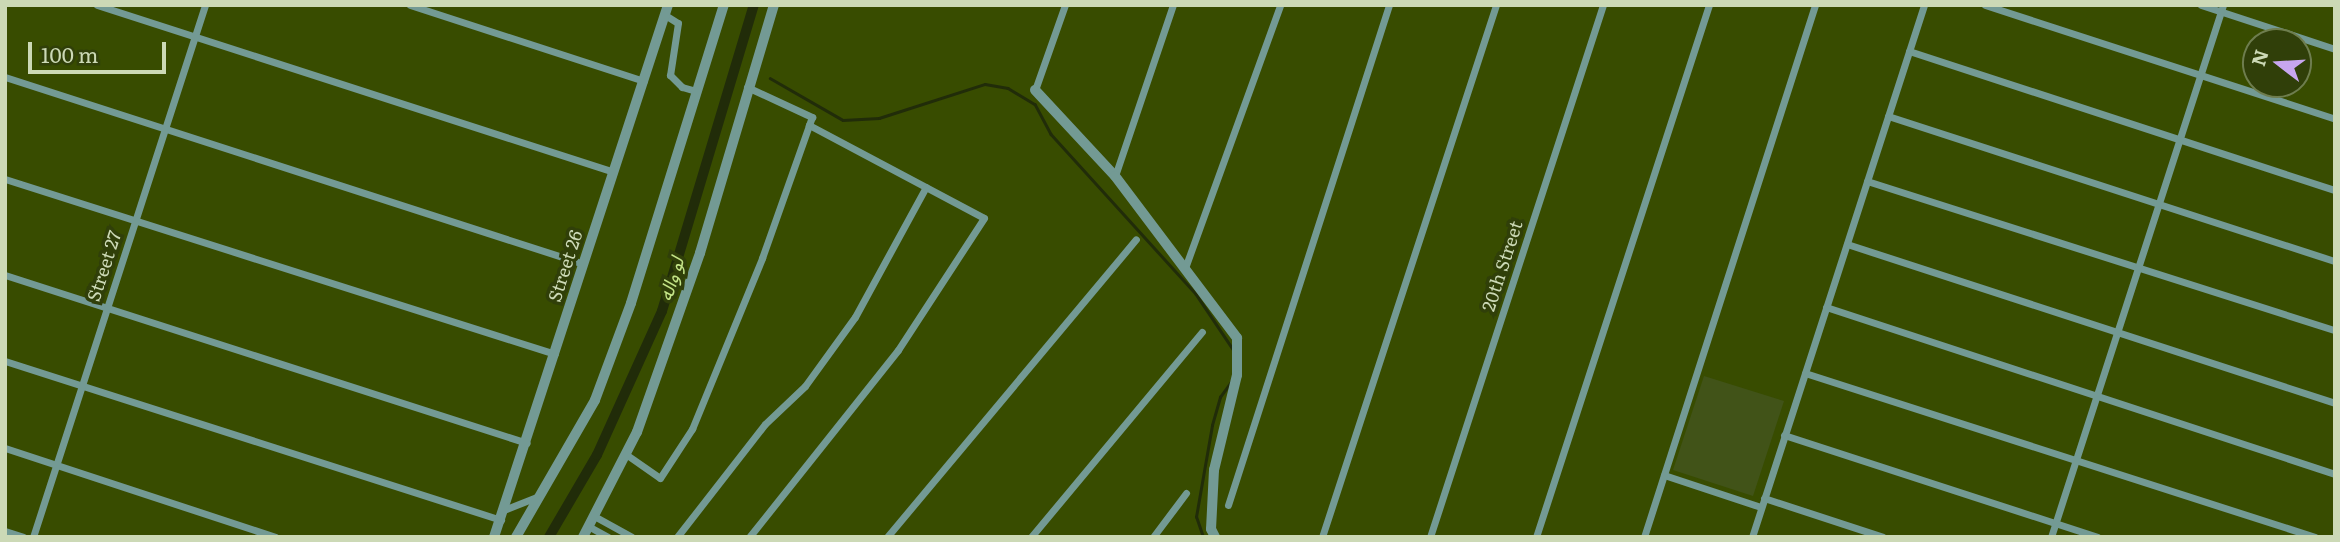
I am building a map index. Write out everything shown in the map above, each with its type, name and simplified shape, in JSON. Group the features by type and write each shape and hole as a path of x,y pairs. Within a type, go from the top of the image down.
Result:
{"street":[{"path":"97,5 614,172"},
{"name":"Street 27","path":"33,537 205,5"},
{"path":"410,5 644,81"},
{"path":"516,537 543,495 594,400 631,303 724,5"},
{"path":"588,526 627,455 700,253 746,86 774,5"},
{"path":"1065,5 1035,90 1115,176 1237,338 1237,375 1214,470 1211,529 1215,537"},
{"path":"1115,176 1173,5"},
{"path":"1185,268 1280,5"},
{"path":"1227,505 1389,5"},
{"path":"1322,537 1496,5"},
{"name":"20th Street","path":"1430,537 1604,5"},
{"path":"1536,537 1709,5"},
{"path":"1644,537 1815,5"},
{"path":"1752,537 1924,5"},
{"path":"1985,5 2335,120"},
{"path":"2202,5 2222,8 2335,49"},
{"path":"2051,537 2222,8"},
{"path":"667,10 678,23 670,75 682,87 696,91"},
{"name":"Street 26","path":"494,537 667,10"},
{"path":"1909,51 2335,190"},
{"path":"5,77 584,264"},
{"path":"627,455 660,478 692,429 762,258 812,117 746,86"},
{"path":"1888,116 2335,261"},
{"path":"749,537 898,350 984,218 809,125"},
{"path":"5,179 555,354"},
{"path":"1867,181 2335,330"},
{"path":"677,537 765,424 805,386 855,317 926,187"},
{"path":"887,537 1136,239"},
{"path":"1846,244 2335,403"},
{"path":"5,275 527,443"},
{"path":"1826,307 2335,474"},
{"path":"1031,537 1202,332"},
{"path":"5,361 500,515 543,495"},
{"path":"1805,373 2315,537"},
{"path":"1784,435 2098,537"},
{"path":"5,448 276,537"},
{"path":"1664,475 1761,507"},
{"path":"1153,537 1186,493"},
{"path":"1764,498 1883,537"},
{"path":"588,526 608,537"},
{"path":"588,526 632,537"},
{"path":"5,531 23,537"}],"shaded area":[{"path":"1704,376 1784,401 1753,496 1673,470"}],"waterway":[{"name":"لو واله","path":"549,537 597,455 662,311 754,5"},
{"path":"770,78 843,120 879,118 985,84 1008,88 1035,104 1051,134 1196,294 1233,349"},
{"path":"1203,537 1196,517 1212,425 1220,397 1231,382"}]}
